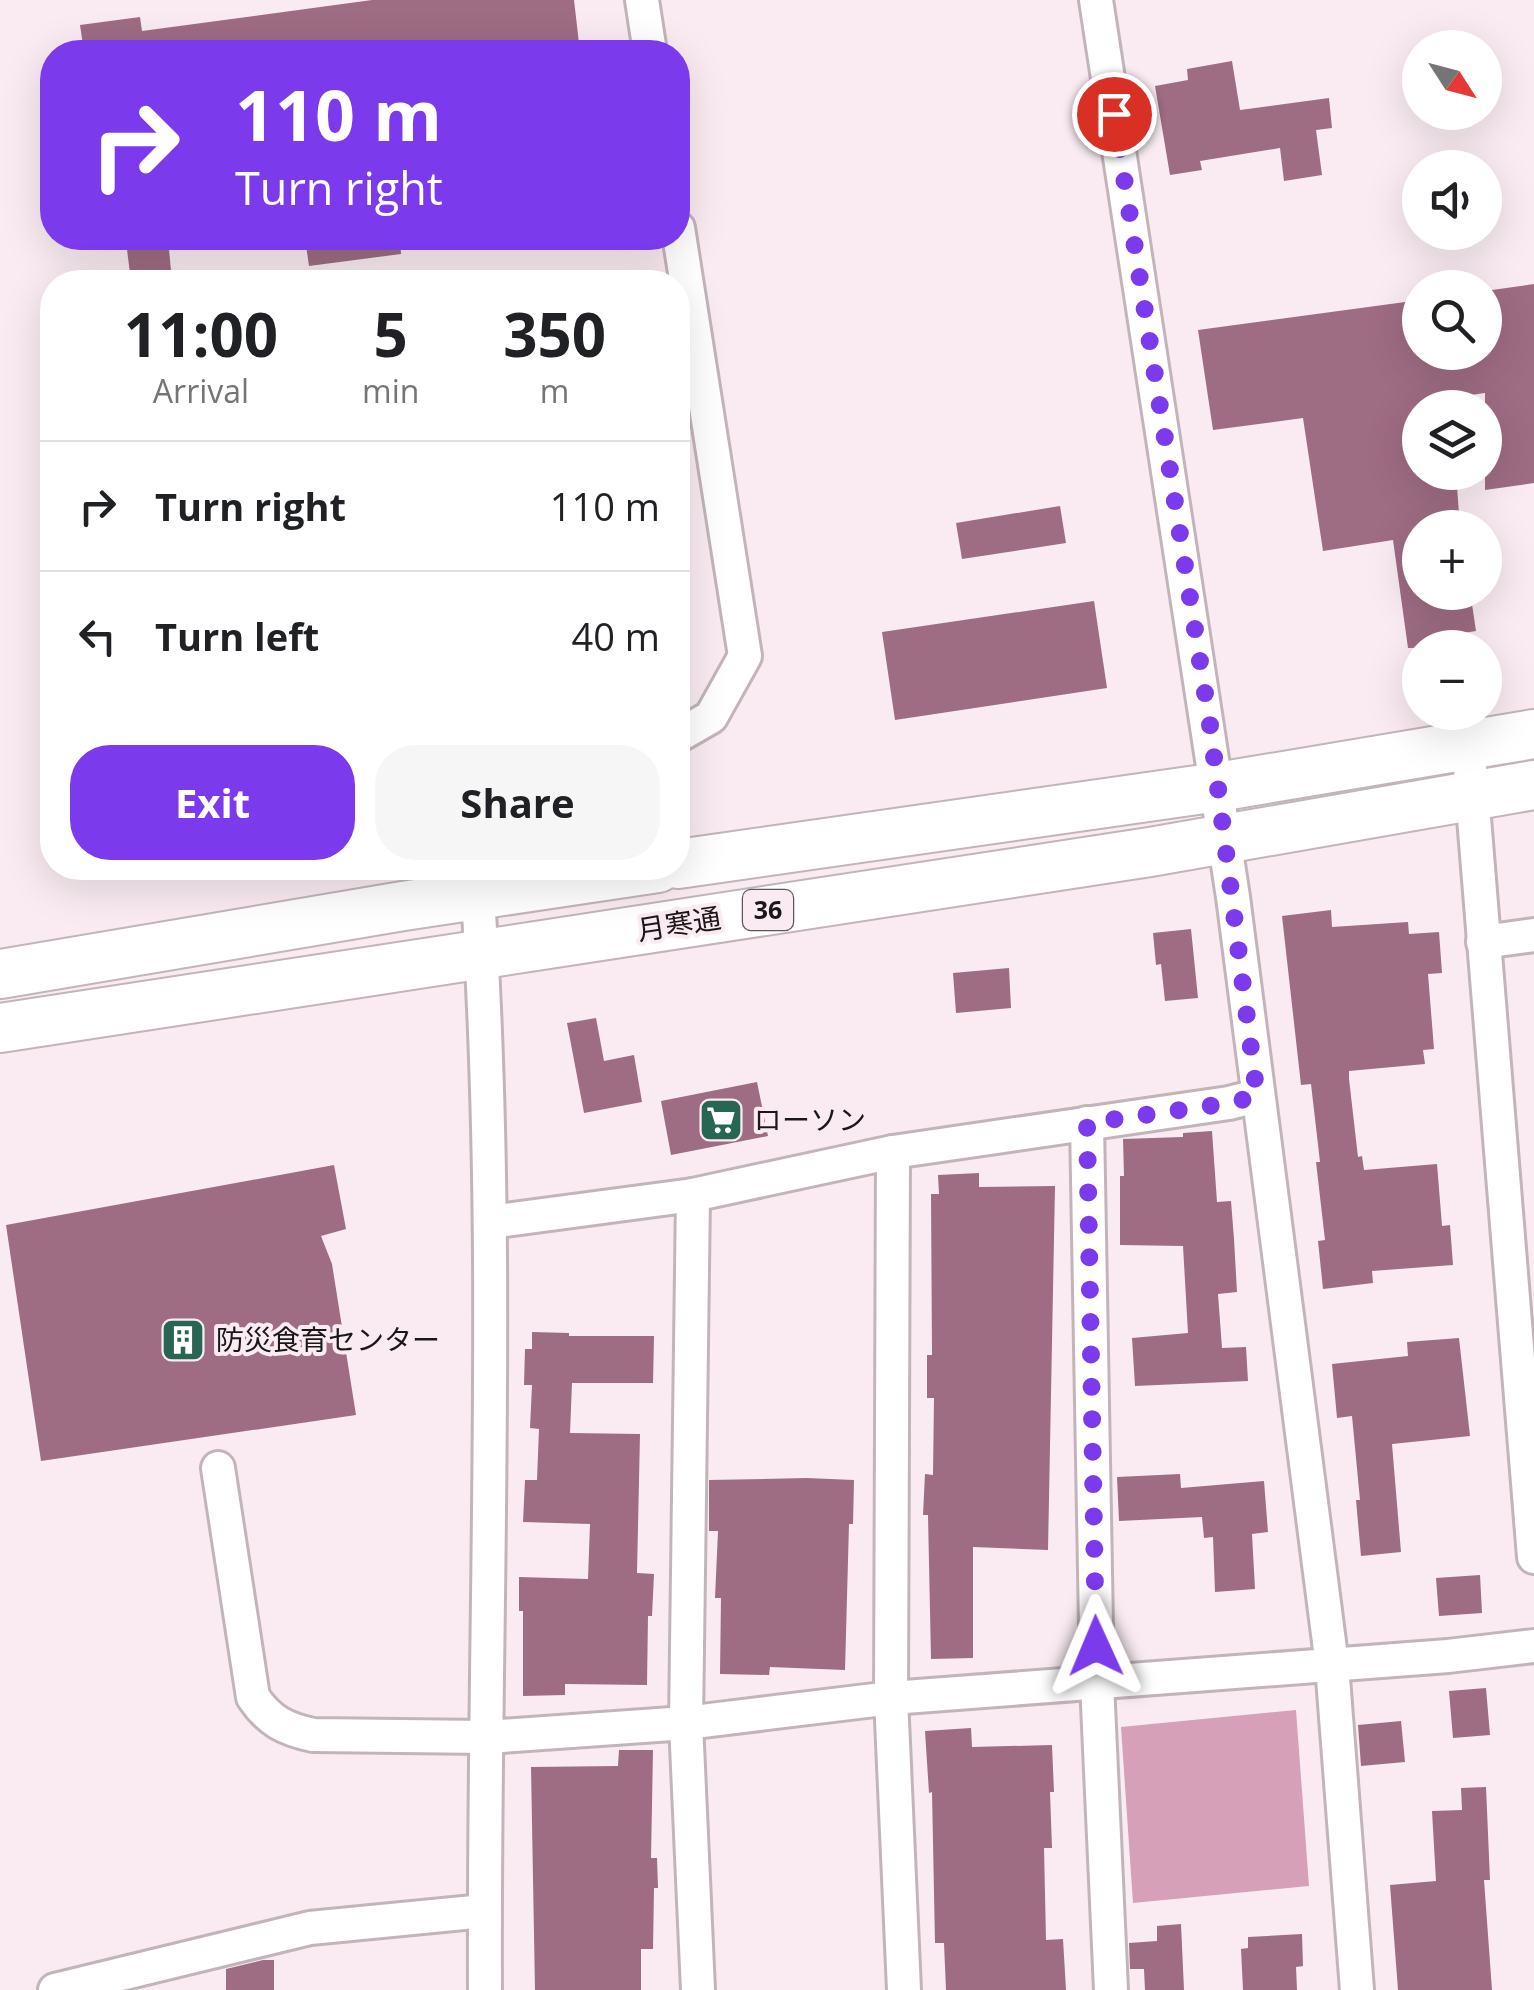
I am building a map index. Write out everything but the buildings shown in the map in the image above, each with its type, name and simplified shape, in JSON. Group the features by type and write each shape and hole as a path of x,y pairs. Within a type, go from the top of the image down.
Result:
{"highway":[{"name":"36","path":"690,862 1218,786 1534,734"},
{"name":"月寒通","path":"0,1028 1225,839 1534,785"},
{"path":"0,974 503,880"}],"street":[{"path":"642,0 648,40"},
{"path":"1096,0 1225,839 1332,1665 1358,1990"},
{"path":"690,305 745,656 711,717 690,729"},
{"path":"1468,744 1534,1557"},
{"path":"477,882 484,954 490,1222 485,1990"},
{"path":"1484,942 1534,934"},
{"path":"490,1222 693,1196 893,1152 1257,1096"},
{"path":"1087,1123 1097,1683 1112,1990"},
{"path":"893,1152 890,1698 904,1990"},
{"path":"693,1196 686,1723 698,1990"},
{"path":"218,1468 253,1697 266,1716 288,1730 313,1736 487,1737 686,1723 890,1698 1534,1646"},
{"path":"55,1990 310,1928 484,1911"}],"shaded area":[{"path":"1296,1710 1309,1886 1133,1903 1121,1727"}],"place":[{"name":"ローソン","path":"721,1120"},
{"name":"防災食育センター","path":"183,1340"}],"route":[{"path":"1096,1646 1087,1123 1257,1096 1210,725 1114,114"}]}
